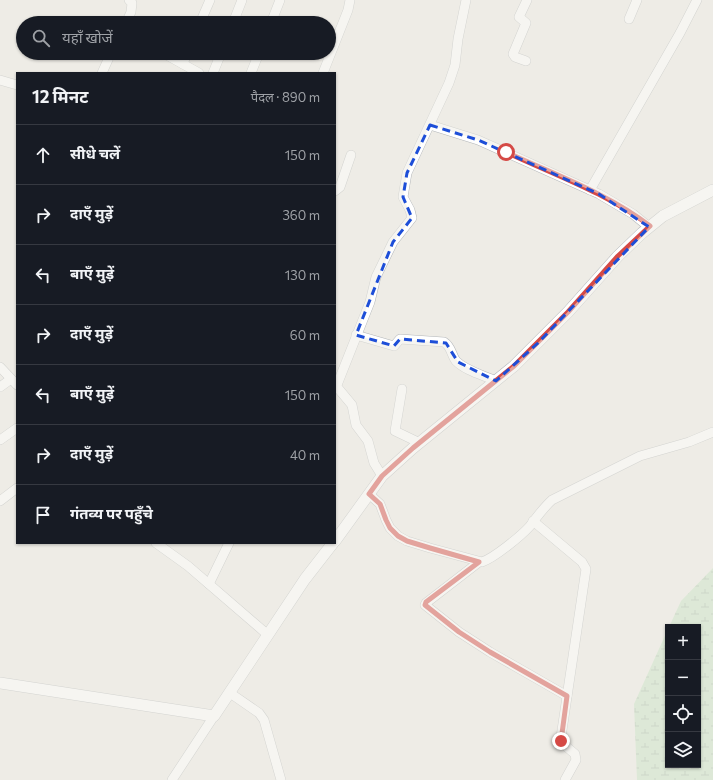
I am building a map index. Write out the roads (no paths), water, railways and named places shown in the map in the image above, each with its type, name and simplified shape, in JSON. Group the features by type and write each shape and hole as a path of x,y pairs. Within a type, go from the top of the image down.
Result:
{"street":[{"path":"203,16 210,0"},
{"path":"236,16 242,0"},
{"path":"274,16 280,0"},
{"path":"336,40 348,10 350,0"},
{"path":"382,476 374,464 368,441 356,425 352,405 337,386 370,302 376,277 393,242 412,218 410,210 403,197 407,173 449,83 455,65 458,39 466,0"},
{"path":"526,62 515,57 513,54 526,24 526,22 519,17 527,0"},
{"path":"628,19 637,0"},
{"path":"590,190 680,33 696,0"},
{"path":"129,16 132,1"},
{"path":"102,72 108,60"},
{"path":"176,60 197,72"},
{"path":"183,64 184,60"},
{"path":"213,72 218,60"},
{"path":"251,72 256,60"},
{"path":"323,72 328,60"},
{"path":"0,80 16,85"},
{"path":"430,125 478,140 590,190 633,214 650,226"},
{"path":"336,190 340,187 351,155"},
{"path":"336,539 382,476 496,381 538,343 618,256 650,226 662,216 713,190"},
{"path":"356,335 394,346 400,339 444,342 449,347 454,358 458,362 474,372 496,381"},
{"path":"0,367 14,382 0,387"},
{"path":"402,389 394,431 420,443"},
{"path":"0,440 16,429"},
{"path":"567,696 490,652 459,632 426,607 426,602 479,562 484,561 497,553 528,527 543,508 552,500 640,456 689,442 713,432"},
{"path":"0,501 16,489"},
{"path":"369,494 380,504 390,528 398,536 407,541 479,562"},
{"path":"533,521 585,565 585,574 561,741 564,746 575,754 576,760 565,780"},
{"path":"157,544 188,566 268,635"},
{"path":"209,584 229,544"},
{"path":"172,780 305,579 332,544"},
{"path":"0,683 214,716"},
{"path":"230,693 259,713 264,720 281,780"}]}
